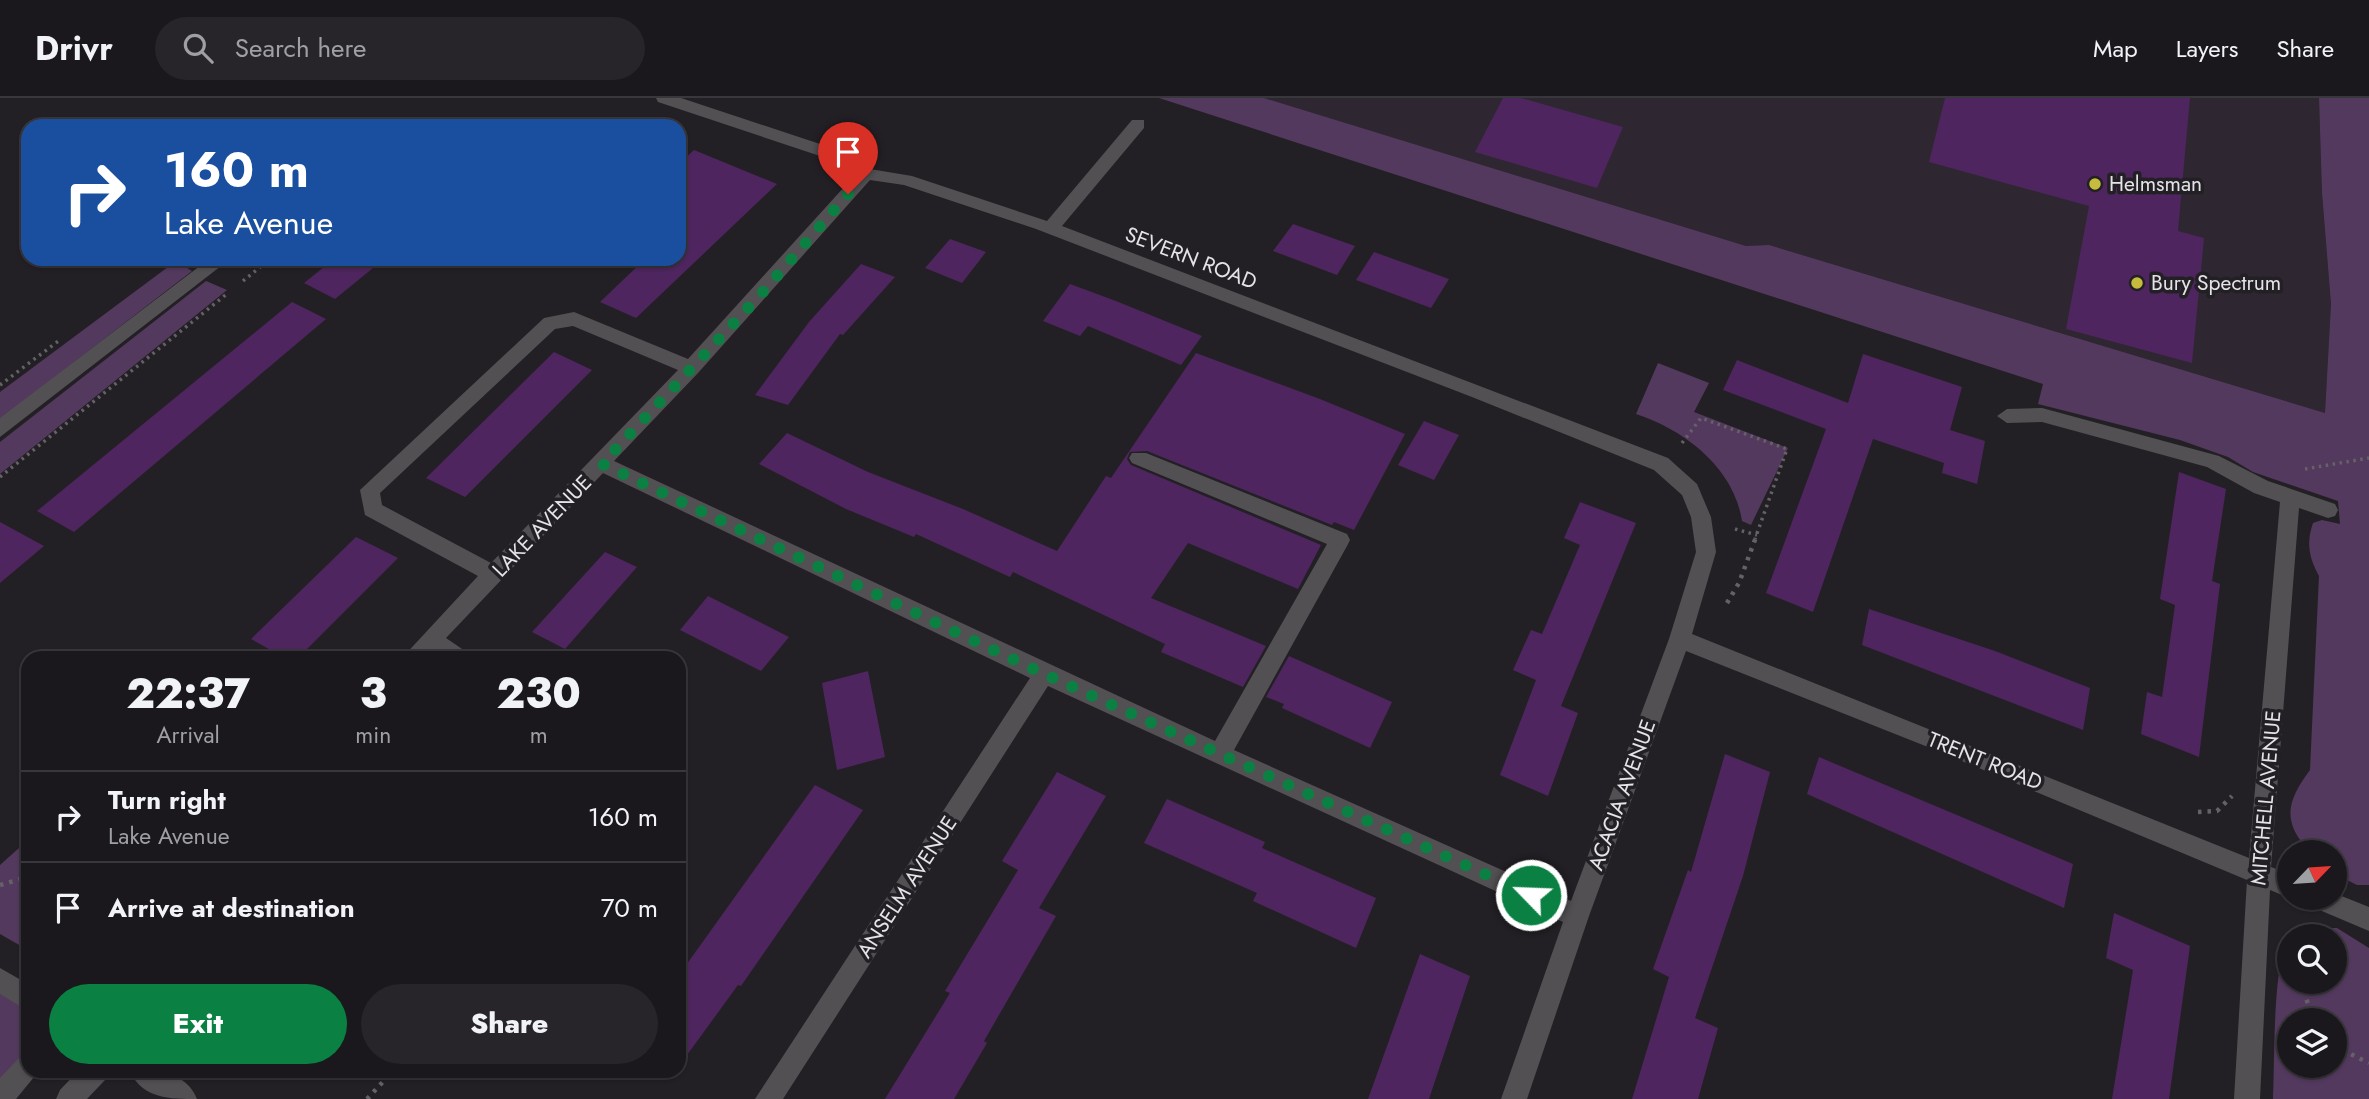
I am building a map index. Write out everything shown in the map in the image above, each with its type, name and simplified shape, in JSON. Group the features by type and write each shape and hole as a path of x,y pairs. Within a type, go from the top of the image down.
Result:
{"street":[{"name":"SEVERN ROAD","path":"664,98 828,153 866,174 906,180 1050,229 1623,448 1661,464 1690,490"},
{"path":"1050,229 1138,124"},
{"name":"LAKE AVENUE","path":"419,651 602,464 866,174"},
{"path":"0,429 212,266"},
{"path":"494,575 372,509 370,490 550,323 574,318 691,368"},
{"path":"2007,416 2042,415 2212,461 2261,487 2328,510"},
{"path":"1139,458 1340,541 1221,752"},
{"path":"602,464 1044,674 1221,752 1577,916"},
{"name":"ACACIA AVENUE","path":"1514,1099 1577,916 1680,639 1706,552 1701,517 1690,490"},
{"name":"MITCHELL AVENUE","path":"2247,1099 2259,874 2291,497"},
{"path":"430,639 447,651"},
{"name":"TRENT ROAD","path":"1680,639 1945,744 2277,881"},
{"name":"ANSELM AVENUE","path":"768,1099 1044,674"},
{"path":"2347,910 2369,919"},
{"path":"0,980 21,994"},
{"path":"0,1097 21,1074"},
{"path":"69,1099 89,1078"},
{"path":"153,1078 184,1099"}],"path":[{"path":"0,477 261,266"},
{"path":"1680,445 1701,418 1787,449 1739,583 1724,606"},
{"path":"2291,497 2284,473 2369,458"},
{"path":"1731,528 1757,535"},
{"path":"0,885 21,879"},
{"path":"2347,1052 2369,1063"},
{"path":"367,1099 386,1078"}],"shaded area":[{"path":"1159,98 1264,98 1746,246 1769,245 2325,413 2331,304 2322,193 2319,98 2369,98 2369,885 2357,885 2347,880 2347,840 2300,840 2291,821 2290,811 2296,792 2310,770 2319,576 2311,557 2310,537 2313,523 2322,520 2340,524 2338,501 2253,472 2228,457 2180,440 2038,404 2043,384"},
{"path":"1264,98 2319,98 2322,193 2331,304 2325,413 1769,245 1746,246"},
{"path":"169,266 184,266 192,271 0,419 0,392"},
{"path":"206,281 227,290 0,474 0,442"},
{"path":"1658,363 1709,383 1694,412 1788,448 1751,525 1742,521 1729,484 1704,454 1672,430 1636,414"},
{"path":"21,846 21,946 0,934 0,865"},
{"path":"2347,934 2369,948 2369,1099 2273,1099 2277,991 2277,994 2347,994"},
{"path":"0,980 21,994 21,1074 0,1097"}],"building":[{"path":"1503,98 1521,98 1623,127 1597,188 1475,152"},
{"name":"Helmsman","path":"1945,98 2190,98 2178,231 2204,238 2192,363 2066,329 2089,206 1929,162"},
{"path":"694,150 777,184 636,318 600,302 638,266 686,266 686,157"},
{"path":"1293,224 1355,246 1337,275 1273,251"},
{"path":"950,239 986,252 962,283 925,268"},
{"path":"1374,252 1449,279 1431,308 1356,280"},
{"path":"861,264 895,277 843,335 840,334 788,405 755,395 809,322"},
{"path":"325,266 375,266 335,299 304,283"},
{"path":"1070,284 1202,336 1181,365 1088,326 1080,336 1043,321"},
{"path":"292,302 326,319 74,532 37,511"},
{"path":"554,352 592,370 465,497 426,478"},
{"path":"1196,353 1405,434 1354,530 1334,522 1332,525 1147,451 1130,452 1127,459 1131,465 1321,545 1298,589 1188,543 1151,598 1266,646 1243,687 1161,652 1165,644 1013,572 1010,577 916,534 914,537 846,509 759,464 787,433 868,472 963,509 1057,551 1106,476 1111,478"},
{"path":"1863,354 1962,387 1950,430 1985,441 1977,484 1942,473 1944,463 1873,439 1813,612 1766,593 1826,429 1723,390 1737,360 1848,403"},
{"path":"1424,421 1459,435 1434,480 1398,465"},
{"path":"2179,472 2226,489 2212,581 2220,584 2199,757 2141,734 2147,692 2162,697 2175,605 2160,599"},
{"path":"1580,502 1636,523 1561,706 1578,713 1548,796 1500,775 1536,680 1513,670 1531,630 1542,634 1580,545 1564,538"},
{"path":"0,522 44,546 0,583"},
{"path":"356,537 398,558 305,651 272,651 251,639"},
{"path":"605,552 637,567 565,649 532,632"},
{"path":"708,596 789,637 761,671 680,630"},
{"path":"1869,609 1995,651 2090,688 2083,730 1862,645"},
{"path":"1289,656 1392,702 1370,748 1282,708 1284,704 1266,697"},
{"path":"868,671 885,757 837,770 822,683"},
{"path":"1725,754 1770,772 1743,876 1695,1018 1718,1028 1698,1099 1632,1099 1669,977 1653,969 1688,870 1691,872"},
{"path":"1819,757 2073,864 2064,908 1807,794"},
{"path":"1057,772 1106,796 1039,908 1056,916 954,1099 885,1099 950,993 945,991 1018,870 1002,861"},
{"path":"815,785 863,810 741,986 738,985 686,1056 686,965"},
{"path":"1167,799 1265,842 1262,848 1376,898 1356,948 1253,901 1257,893 1144,843"},
{"path":"2114,913 2190,946 2169,1099 2112,1099 2133,970 2106,958"},
{"path":"1420,954 1470,976 1429,1099 1368,1099"}],"place":[{"name":"Helmsman","path":"2095,184"},
{"name":"Bury Spectrum","path":"2137,283"}],"route":[{"path":"848,194 762,293 602,464 1044,674 1221,752 1531,895"}]}
